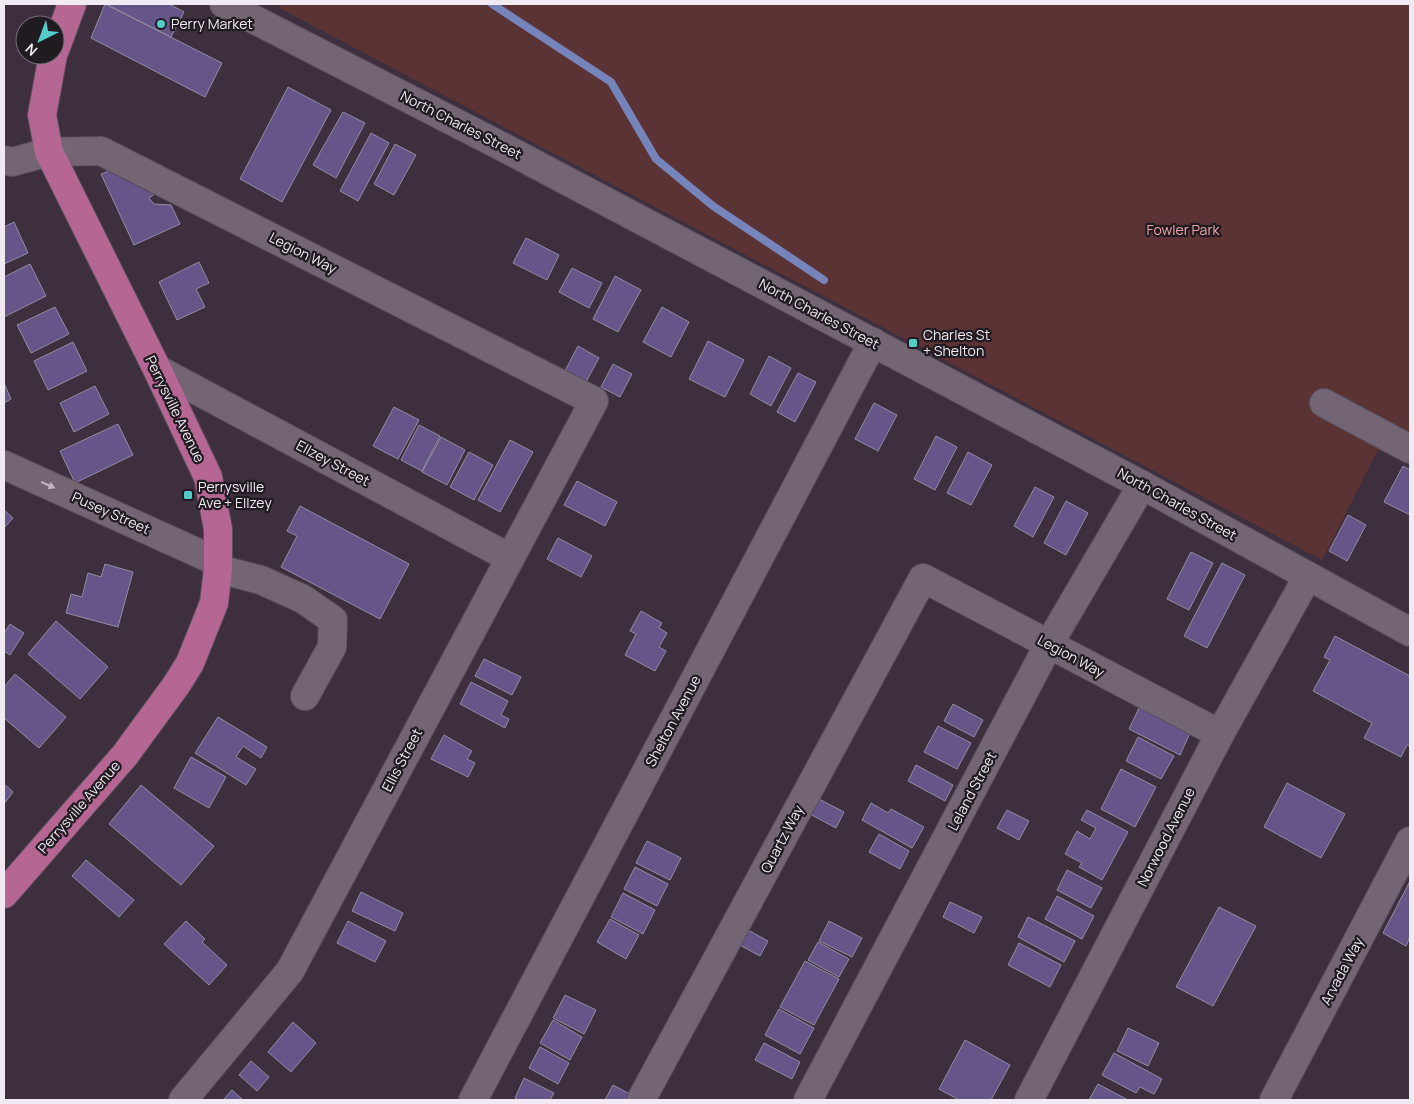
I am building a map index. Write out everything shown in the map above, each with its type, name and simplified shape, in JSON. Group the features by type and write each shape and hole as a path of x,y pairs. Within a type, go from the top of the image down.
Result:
{"main road":[{"path":"65,23 72,4"},
{"name":"Perrysville Avenue","path":"4,894 125,755 177,684 190,662 214,603 218,565 218,529 208,477 49,152 42,115 51,65"}],"street":[{"name":"North Charles Street","path":"224,4 253,10 499,145 1142,484 1410,632"},
{"name":"Legion Way","path":"4,160 12,162 49,152 101,151 594,401"},
{"name":"Shelton Avenue","path":"473,1100 873,342"},
{"name":"Ellzey Street","path":"156,369 510,558"},
{"name":"Ellis Street","path":"183,1100 290,971 594,401"},
{"path":"1324,403 1410,449"},
{"name":"Pusey Street","path":"4,465 218,565 261,580 303,599 333,620 332,646 305,696"},
{"name":"Leland Street","path":"808,1100 1049,644 1142,484"},
{"name":"Norwood Avenue","path":"1029,1100 1220,734 1308,576"},
{"name":"Legion Way","path":"923,578 1220,734"},
{"name":"Quartz Way","path":"641,1100 923,578"},
{"name":"Arvada Way","path":"1274,1100 1410,841"}],"green space":[{"name":"Fowler Park","path":"281,4 1410,4 1410,443 1387,432 1322,560 279,8"}],"building":[{"path":"105,4 222,63 205,97 91,38"},
{"name":"Perry Market","path":"106,4 169,4 184,12 171,37"},
{"path":"288,87 331,110 282,202 240,179"},
{"path":"343,112 365,123 336,178 313,165"},
{"path":"371,133 389,143 358,201 340,191"},
{"path":"395,144 416,155 394,195 374,184"},
{"path":"109,171 156,193 149,198 154,204 171,205 180,224 134,245 101,174"},
{"path":"14,222 28,253 4,264 4,227"},
{"path":"526,238 559,255 547,280 513,263"},
{"path":"199,262 209,283 196,289 205,307 177,320 159,282"},
{"path":"30,264 46,296 4,317 4,277"},
{"path":"572,268 602,283 589,308 559,292"},
{"path":"615,276 641,290 618,332 593,319"},
{"path":"55,307 69,334 31,353 17,325"},
{"path":"662,307 689,322 671,357 643,342"},
{"path":"708,341 744,360 725,397 689,379"},
{"path":"73,342 87,371 48,390 34,361"},
{"path":"578,346 599,358 586,382 565,371"},
{"path":"769,356 791,368 771,406 750,394"},
{"path":"613,364 632,374 620,397 601,387"},
{"path":"798,373 816,382 795,422 777,412"},
{"path":"4,383 11,399 4,403"},
{"path":"95,386 109,414 74,432 60,403"},
{"path":"874,403 897,415 878,451 855,439"},
{"path":"394,407 419,420 398,459 373,446"},
{"path":"118,424 133,455 75,483 60,451"},
{"path":"419,425 440,436 422,471 401,460"},
{"path":"936,436 957,447 935,490 914,479"},
{"path":"441,437 465,450 447,485 422,472"},
{"path":"510,440 533,452 500,512 478,500"},
{"path":"469,452 493,465 474,500 450,487"},
{"path":"968,452 992,465 971,505 947,493"},
{"path":"1403,466 1410,470 1410,515 1384,502"},
{"path":"577,481 617,502 605,526 564,505"},
{"path":"1035,487 1054,497 1033,537 1014,526"},
{"path":"1066,501 1088,513 1066,555 1044,543"},
{"path":"300,506 409,564 380,619 281,567 297,536 287,531"},
{"path":"4,510 13,518 4,528"},
{"path":"1348,515 1366,525 1347,561 1329,551"},
{"path":"558,538 592,556 581,577 547,559"},
{"path":"1191,552 1213,563 1189,610 1167,599"},
{"path":"1222,563 1245,575 1207,648 1184,636"},
{"path":"105,564 133,572 118,627 66,613 71,594 82,597 88,573 101,577"},
{"path":"641,611 662,623 659,628 667,633 659,647 666,651 655,671 625,655 636,634 630,631"},
{"path":"56,621 108,667 80,699 28,654"},
{"path":"10,624 24,633 10,655 4,651 4,633"},
{"path":"1335,636 1410,676 1410,746 1407,745 1401,757 1364,738 1372,723 1313,691 1330,660 1324,657"},
{"path":"484,659 521,677 512,695 475,676"},
{"path":"15,674 66,717 39,748 4,718 4,687"},
{"path":"471,682 508,701 501,715 509,719 505,728 460,704"},
{"path":"953,704 983,720 974,737 944,721"},
{"path":"1139,708 1190,733 1180,755 1129,729"},
{"path":"218,717 267,747 261,758 243,746 236,757 256,769 246,785 195,753"},
{"path":"938,726 971,743 957,769 924,752"},
{"path":"444,735 472,751 467,759 475,763 468,777 431,759"},
{"path":"1138,737 1174,756 1161,779 1126,761"},
{"path":"191,757 226,777 209,808 174,788"},
{"path":"916,765 953,785 945,801 908,781"},
{"path":"1121,769 1156,787 1135,827 1101,809"},
{"path":"1287,783 1345,814 1321,858 1264,827"},
{"path":"4,784 13,792 4,804"},
{"path":"141,785 214,846 181,885 109,824"},
{"path":"817,798 844,812 836,828 808,813"},
{"path":"871,803 888,813 891,809 924,827 912,848 862,820"},
{"path":"1007,810 1029,821 1019,840 997,828"},
{"path":"1087,810 1128,832 1102,880 1079,867 1082,863 1065,854 1077,831 1090,839 1096,828 1081,820"},
{"path":"879,834 909,851 900,869 869,852"},
{"path":"647,841 681,858 670,880 636,863"},
{"path":"86,860 134,900 119,917 72,876"},
{"path":"635,867 668,884 657,906 624,889"},
{"path":"1067,870 1102,888 1091,908 1057,890"},
{"path":"1410,881 1410,937 1406,946 1383,933"},
{"path":"361,892 403,913 395,931 352,911"},
{"path":"623,893 655,910 643,934 611,917"},
{"path":"1057,896 1094,916 1082,939 1045,919"},
{"path":"950,902 982,917 974,933 943,917"},
{"path":"1219,907 1256,926 1213,1006 1176,987"},
{"path":"1028,917 1075,941 1064,962 1018,937"},
{"path":"610,919 639,935 626,959 597,942"},
{"path":"186,921 205,939 202,942 227,965 209,985 164,944"},
{"path":"348,921 386,941 375,962 337,943"},
{"path":"829,921 862,938 852,957 819,941"},
{"path":"746,929 768,941 760,956 738,944"},
{"path":"818,942 849,959 839,977 808,960"},
{"path":"1019,943 1061,965 1050,987 1008,965"},
{"path":"805,961 839,979 814,1025 780,1007"},
{"path":"565,995 596,1010 584,1034 553,1018"},
{"path":"779,1009 814,1028 800,1054 765,1035"},
{"path":"553,1020 582,1037 570,1060 540,1043"},
{"path":"293,1022 316,1043 291,1072 268,1052"},
{"path":"1128,1028 1159,1043 1148,1066 1117,1051"},
{"path":"965,1040 1010,1065 991,1100 959,1100 939,1089"},
{"path":"764,1043 800,1062 792,1079 755,1060"},
{"path":"540,1047 569,1063 558,1084 529,1068"},
{"path":"1114,1053 1162,1079 1154,1094 1140,1087 1136,1093 1102,1075"},
{"path":"251,1061 269,1077 257,1091 239,1075"},
{"path":"524,1078 554,1093 550,1100 519,1100 515,1098"},
{"path":"1098,1084 1128,1100 1089,1100"},
{"path":"613,1085 630,1094 627,1100 605,1100"},
{"path":"232,1090 243,1100 223,1100"}],"waterway":[{"path":"492,4 611,82 656,159 713,206 824,280"}],"place":[{"name":"Perry Market","path":"161,24"},
{"name":"Charles St + Shelton","path":"913,343"},
{"name":"Perrysville Ave + Ellzey","path":"188,495"}]}
